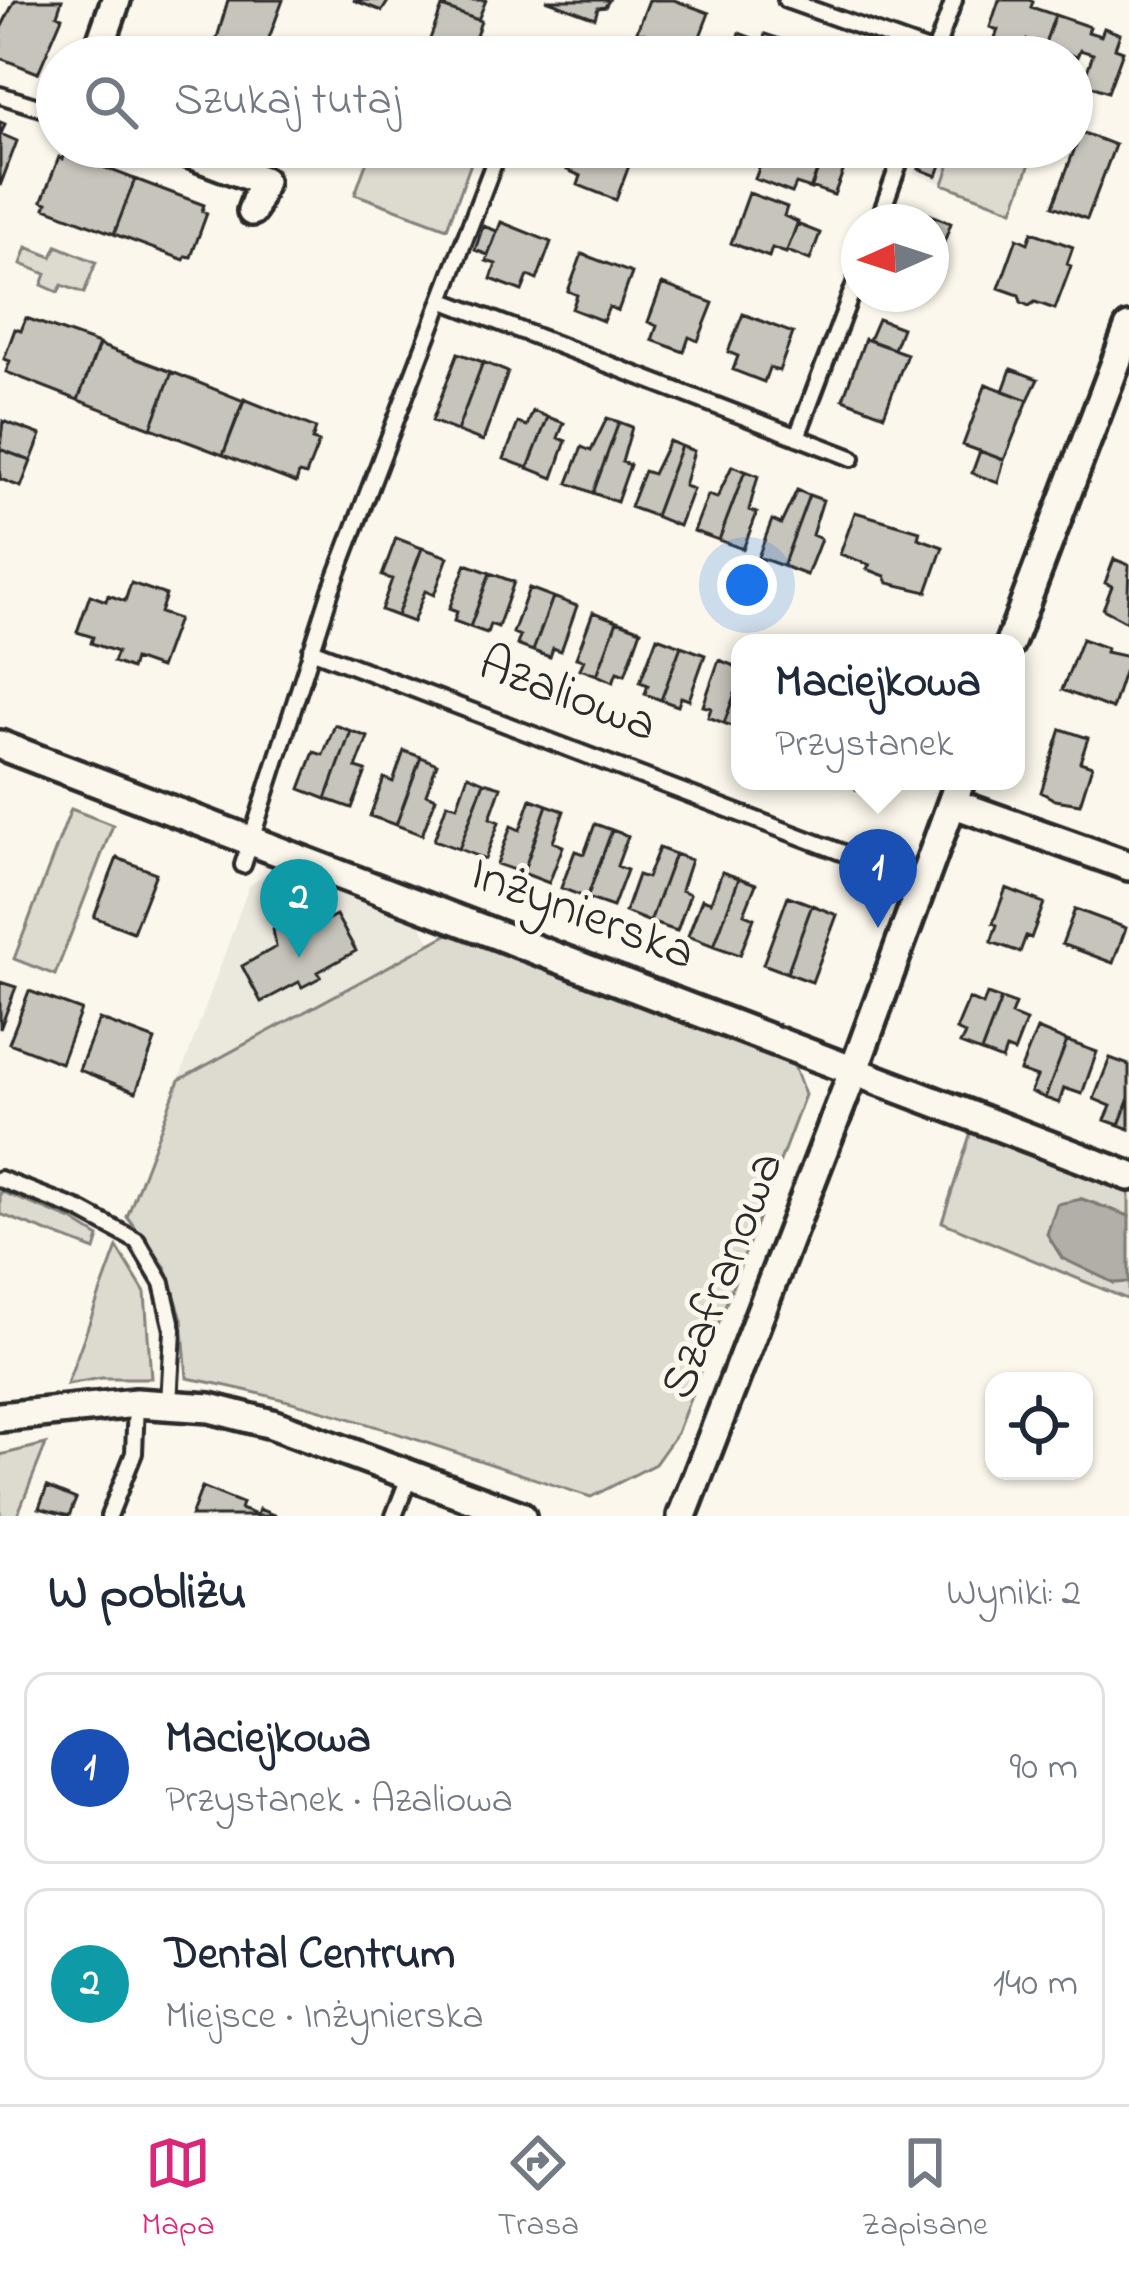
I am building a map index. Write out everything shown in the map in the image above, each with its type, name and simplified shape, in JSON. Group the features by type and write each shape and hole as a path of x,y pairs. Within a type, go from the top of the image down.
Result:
{"street":[{"path":"103,36 116,0"},
{"path":"228,168 263,181 252,211"},
{"path":"1013,634 1129,328"},
{"name":"Inżynierska","path":"0,745 246,852 854,1070 1129,1176"},
{"path":"854,1070 956,792 1129,866"},
{"name":"Szafranowa","path":"682,1516 854,1070"},
{"path":"0,1417 136,1403 210,1408 272,1424 521,1516"}],"lane":[{"path":"787,0 883,36"},
{"path":"940,36 954,0"},
{"path":"0,95 36,107"},
{"path":"246,852 311,650 492,168"},
{"path":"885,204 899,168"},
{"path":"444,302 852,458"},
{"path":"797,437 844,312"},
{"name":"Azaliowa","path":"311,650 922,883"},
{"path":"0,1179 80,1210 136,1241 162,1283 173,1330 169,1404"},
{"path":"109,1516 134,1453 136,1403"},
{"path":"394,1516 410,1475"}],"shaded area":[{"path":"364,168 469,168 447,228 355,194"},
{"path":"915,168 949,168 943,184 913,173"},
{"path":"949,168 1028,168 1013,210 943,184"},
{"path":"57,246 96,262 84,293 62,285 58,292 42,285 46,274 21,264 27,247 52,257"},
{"path":"71,809 113,825 55,975 14,959"},
{"path":"275,867 417,919 432,944 179,1080 249,886"},
{"path":"452,932 792,1060 805,1095 677,1433 655,1464 591,1497 340,1416 187,1378 182,1319 166,1268 127,1217 179,1080"},
{"path":"972,1129 1129,1192 1129,1216 1082,1199 1114,1283 1129,1282 1129,1300 942,1222"},
{"path":"0,1191 72,1220 99,1237 95,1250 0,1214"},
{"path":"1082,1199 1129,1216 1129,1282 1114,1283 1062,1258 1047,1234 1057,1204"},
{"path":"117,1247 145,1293 151,1378 67,1384"},
{"path":"46,1444 17,1516 0,1516 0,1455"}],"building":[{"path":"15,0 62,0 57,15 62,17 54,36 36,36 36,72 0,58 2,26"},
{"path":"228,0 283,0 270,36 218,36"},
{"path":"353,0 389,0 382,11"},
{"path":"448,0 486,0 478,20 445,8"},
{"path":"546,0 609,0 598,8 595,18"},
{"path":"649,0 674,0 709,13 700,36 651,36 637,31"},
{"path":"999,0 1029,0 1031,7 1055,15 1048,36 996,36 998,30 990,27"},
{"path":"442,7 481,21 476,36 431,36"},
{"path":"1055,15 1090,27 1088,32 1101,36 1104,28 1120,34 1115,48 1123,51 1108,92 1093,87 1093,36 1048,36"},
{"path":"0,122 5,124 1,134 17,141 0,186"},
{"path":"1093,137 1115,145 1087,219 1053,206 1067,168 1093,168"},
{"path":"55,168 106,168 135,179 114,234 45,208 47,203 42,201"},
{"path":"628,168 616,200 578,185 581,176 567,170"},
{"path":"759,168 818,168 811,189 796,184 792,193 755,179"},
{"path":"818,168 844,169 834,195 811,187"},
{"path":"919,168 940,168 937,176"},
{"path":"135,179 204,205 202,211 207,213 191,257 184,260 114,234"},
{"path":"749,193 787,207 784,216 798,222 786,253 772,248 769,257 731,243"},
{"path":"501,222 551,242 537,280 528,276 522,291 491,279 496,264 486,261"},
{"path":"797,224 820,233 810,260 787,251"},
{"path":"483,226 497,231 488,255 475,250"},
{"path":"1032,232 1073,247 1055,309 1035,302 1029,306 1019,295 999,288 1017,238 1028,243"},
{"path":"582,254 632,273 618,311 609,307 603,321 572,309 577,295 568,291"},
{"path":"662,284 713,303 698,341 689,337 684,352 652,340 657,326 648,322"},
{"path":"743,314 793,333 779,371 769,368 764,382 733,370 738,356 728,352"},
{"path":"26,318 99,344 78,400 6,372 10,361 4,359 15,329 21,331"},
{"path":"878,319 902,328 894,349 869,340"},
{"path":"865,339 907,354 884,415 843,399"},
{"path":"99,345 172,372 151,428 78,400"},
{"path":"458,353 483,362 457,431 432,421"},
{"path":"483,362 508,372 483,441 457,431"},
{"path":"1011,369 1038,379 1028,400 1003,391"},
{"path":"172,372 244,401 223,455 151,428"},
{"path":"986,384 1028,400 1004,460 963,445"},
{"path":"244,399 316,428 312,440 319,442 306,475 299,473 296,483 223,455"},
{"path":"533,411 548,417 528,468 504,459 518,423 527,426"},
{"path":"548,417 564,423 558,438 566,441 553,478 528,468"},
{"path":"607,418 619,422 593,493 568,483 582,447 591,451"},
{"path":"3,421 41,435 31,461 0,449"},
{"path":"619,422 632,427 622,462 630,465 617,502 593,493"},
{"path":"669,441 681,446 655,516 630,507 644,471 653,474"},
{"path":"681,446 694,451 684,486 693,489 679,526 655,516"},
{"path":"0,449 31,461 21,487 0,479"},
{"path":"980,451 1004,460 998,483 972,473"},
{"path":"732,466 745,471 719,540 694,531 708,495 717,498"},
{"path":"745,471 758,476 749,510 757,513 743,549 719,540"},
{"path":"797,490 809,495 783,566 758,557 772,520 781,524"},
{"path":"809,495 823,500 812,535 821,539 807,575 783,566"},
{"path":"855,512 920,531 918,538 943,547 927,592 888,583 885,576 867,569 870,565 840,554"},
{"path":"396,538 422,548 397,616 381,610 392,579 382,576"},
{"path":"422,548 448,557 434,595 425,591 413,622 397,616"},
{"path":"1114,559 1129,565 1127,622 1103,609 1112,586 1105,583"},
{"path":"466,564 490,573 470,627 454,621 457,612 449,609"},
{"path":"490,573 514,582 498,627 490,624 487,633 470,627"},
{"path":"131,583 166,595 160,613 178,619 160,668 134,659 131,669 113,662 117,652 77,632 90,595 125,601"},
{"path":"529,588 553,597 533,651 517,645 520,636 513,633"},
{"path":"553,597 577,606 561,651 553,648 550,657 533,651"},
{"path":"593,612 617,621 597,675 580,669 584,660 576,658"},
{"path":"617,621 641,630 625,675 617,672 613,682 597,675"},
{"path":"657,637 681,646 661,700 645,694 648,685 640,682"},
{"path":"1082,639 1129,657 1112,709 1062,690"},
{"path":"681,646 705,655 689,700 681,697 678,706 661,700"},
{"path":"719,660 731,665 731,704 724,723 708,717 711,708 703,706"},
{"path":"335,725 351,731 326,799 300,789 314,752 323,755"},
{"path":"1061,729 1088,738 1080,762 1092,766 1080,804 1041,792"},
{"path":"351,731 368,737 356,768 366,771 352,808 326,799"},
{"path":"404,751 421,757 396,825 370,816 384,778 393,782"},
{"path":"421,757 437,764 426,794 436,798 422,835 396,825"},
{"path":"468,775 484,782 459,849 434,840 447,803 457,806"},
{"path":"484,782 501,787 490,818 499,822 485,859 459,849"},
{"path":"859,790 884,790 881,798"},
{"path":"531,799 547,805 523,873 497,864 511,826 520,830"},
{"path":"547,805 564,811 553,842 563,846 549,883 523,873"},
{"path":"595,824 612,830 587,898 561,888 575,851 584,854"},
{"path":"612,830 628,836 617,866 627,870 613,907 587,898"},
{"path":"659,848 675,854 650,922 625,912 638,875 647,878"},
{"path":"675,854 691,860 681,890 690,894 677,931 650,922"},
{"path":"117,858 156,873 133,932 94,917"},
{"path":"722,872 739,878 714,946 688,936 702,899 711,902"},
{"path":"739,878 756,884 744,914 754,918 740,955 714,946"},
{"path":"1006,888 1044,903 1031,938 1026,936 1020,952 991,942"},
{"path":"788,896 812,905 787,973 763,964"},
{"path":"812,905 837,915 812,982 787,973"},
{"path":"1075,909 1126,928 1113,963 1062,944"},
{"path":"336,915 356,951 318,972 321,977 302,987 299,982 261,1002 242,966 276,947 273,929 282,922 294,923 302,933"},
{"path":"0,982 16,987 0,1029"},
{"path":"29,991 81,1010 61,1063 9,1043"},
{"path":"987,994 1001,999 981,1052 960,1044 965,1034 956,1030 969,999 983,1005"},
{"path":"1001,999 1015,1004 1011,1015 1026,1021 1014,1052 1006,1049 1002,1060 981,1052"},
{"path":"99,1019 155,1040 136,1092 79,1070"},
{"path":"1037,1029 1067,1041 1045,1098 1031,1092 1037,1077 1020,1071"},
{"path":"1067,1041 1097,1052 1082,1094 1064,1088 1059,1103 1045,1098"},
{"path":"1110,1058 1129,1065 1129,1098 1119,1125 1105,1120 1111,1106 1094,1099"},
{"path":"1129,1098 1129,1129 1119,1125"},
{"path":"47,1487 76,1499 69,1516 39,1508"},
{"path":"202,1487 242,1503 240,1509 257,1515 259,1509 276,1516 191,1516"}],"place":[{"name":"Maciejkowa","path":"878,928"},
{"name":"Dental Centrum","path":"299,958"}]}
